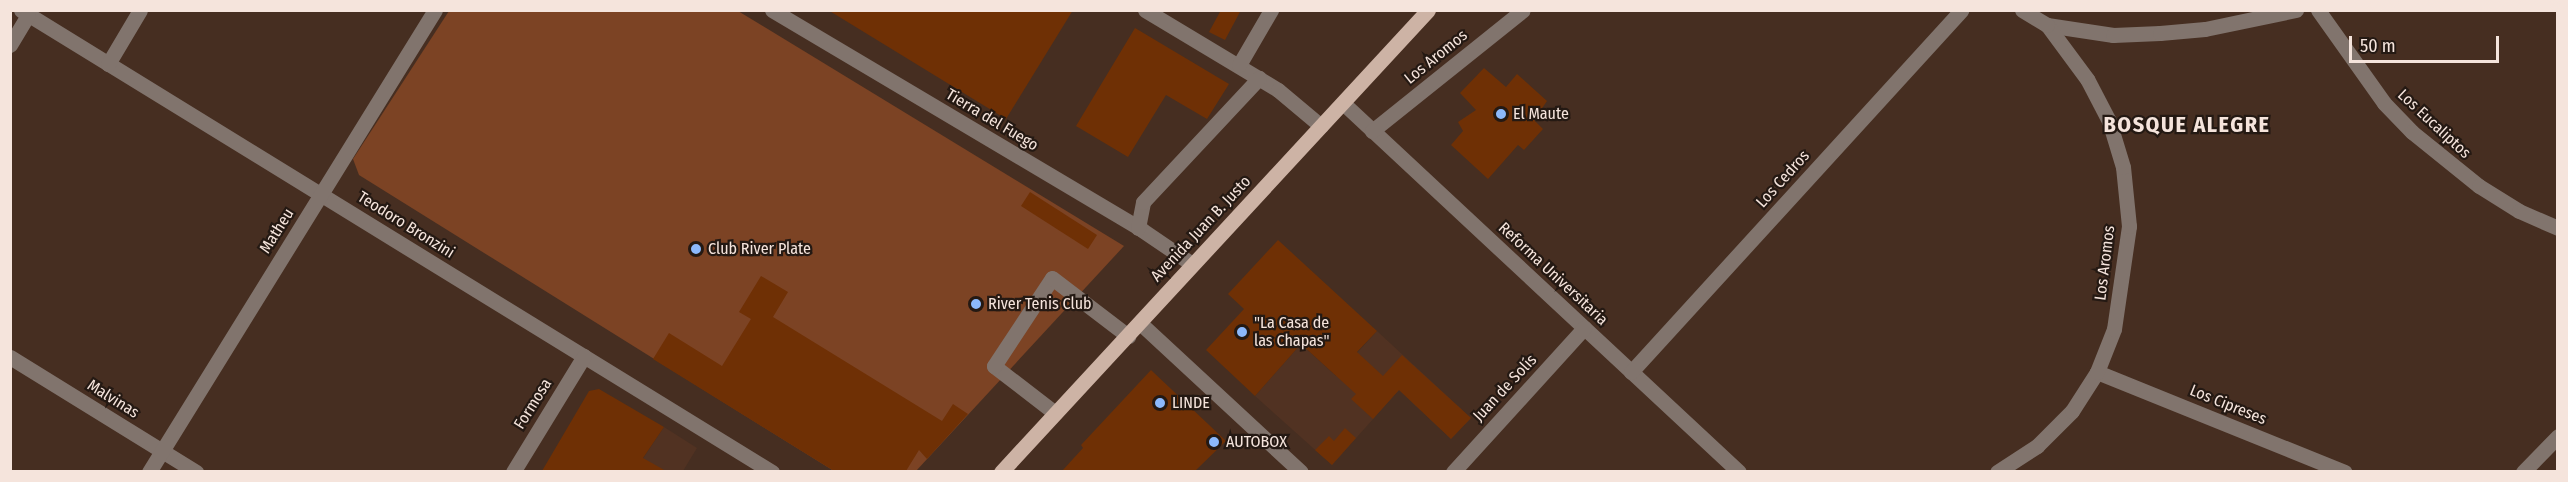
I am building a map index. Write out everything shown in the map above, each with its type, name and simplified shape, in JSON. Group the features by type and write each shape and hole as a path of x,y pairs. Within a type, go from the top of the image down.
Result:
{"main road":[{"name":"Avenida Juan B. Justo","path":"1001,471 1428,10"}],"street":[{"path":"108,64 140,10"},
{"name":"Matheu","path":"149,471 435,10"},
{"name":"Tierra del Fuego","path":"772,10 1138,228 1192,264"},
{"path":"1145,10 1259,78 1321,126"},
{"path":"1239,65 1271,10"},
{"name":"Los Aromos","path":"1372,131 1524,10"},
{"name":"Los Cedros","path":"1631,372 1961,10"},
{"name":"Los Aromos","path":"1997,471 2037,446 2072,411 2097,372 2114,329 2123,286 2129,226 2123,167 2109,121 2092,89 2047,25 2022,10"},
{"path":"2047,25 2114,35 2160,33 2205,29 2296,10"},
{"name":"Los Eucaliptos","path":"2318,10 2384,103 2412,132 2480,186 2519,211 2558,228"},
{"path":"10,45 24,13"},
{"name":"Teodoro Bronzini","path":"24,13 772,471"},
{"path":"1138,228 1143,202 1259,78"},
{"name":"Reforma Universitaria","path":"1342,104 1739,471"},
{"path":"1055,413 994,366 1052,278 1128,336"},
{"path":"1140,322 1301,471"},
{"name":"Juan de Solís","path":"1453,471 1584,328"},
{"name":"Formosa","path":"513,471 584,356"},
{"name":"Malvinas","path":"10,357 196,471"},
{"name":"Los Cipreses","path":"2097,372 2345,471"},
{"path":"2523,471 2558,436"}],"shaded area":[{"name":"Club River Plate","path":"449,11 738,11 1124,246 916,471 834,471 359,175 353,159"},
{"path":"1377,331 1471,418 1451,439 1399,390 1332,465 1255,396 1301,344 1336,376"},
{"path":"664,427 697,448 683,471 634,472"}],"building":[{"path":"828,10 1073,10 1006,119"},
{"path":"1221,10 1241,10 1225,40 1209,32"},
{"path":"1135,28 1229,84 1207,119 1166,95 1128,157 1076,126"},
{"path":"1484,68 1506,87 1517,74 1547,101 1534,120 1543,129 1524,150 1518,145 1488,179 1451,145 1463,131 1458,122 1476,110 1460,93"},
{"path":"1030,192 1097,235 1088,249 1021,206"},
{"path":"1278,240 1377,331 1357,352 1383,376 1402,355 1471,418 1451,439 1399,390 1373,419 1351,399 1356,394 1301,344 1255,396 1206,350 1244,309 1228,294"},
{"path":"761,276 788,292 773,317 942,421 953,404 968,414 927,459 919,450 906,471 834,471 653,359 669,333 722,366 751,319 739,312"},
{"path":"1151,370 1226,441 1195,471 1062,471 1083,448 1081,445"},
{"path":"599,389 664,427 643,458 666,471 542,471 589,391"},
{"path":"1345,428 1356,438 1332,465 1315,450 1329,436 1334,441"}],"place":[{"name":"El Maute","path":"1501,114"},
{"name":"Club River Plate","path":"696,249"},
{"name":"River Tenis Club","path":"976,304"},
{"name":"\"La Casa de las Chapas\"","path":"1242,332"},
{"name":"LINDE","path":"1160,403"},
{"name":"AUTOBOX","path":"1214,442"}],"district":[{"name":"BOSQUE ALEGRE","path":"2187,125"}]}
